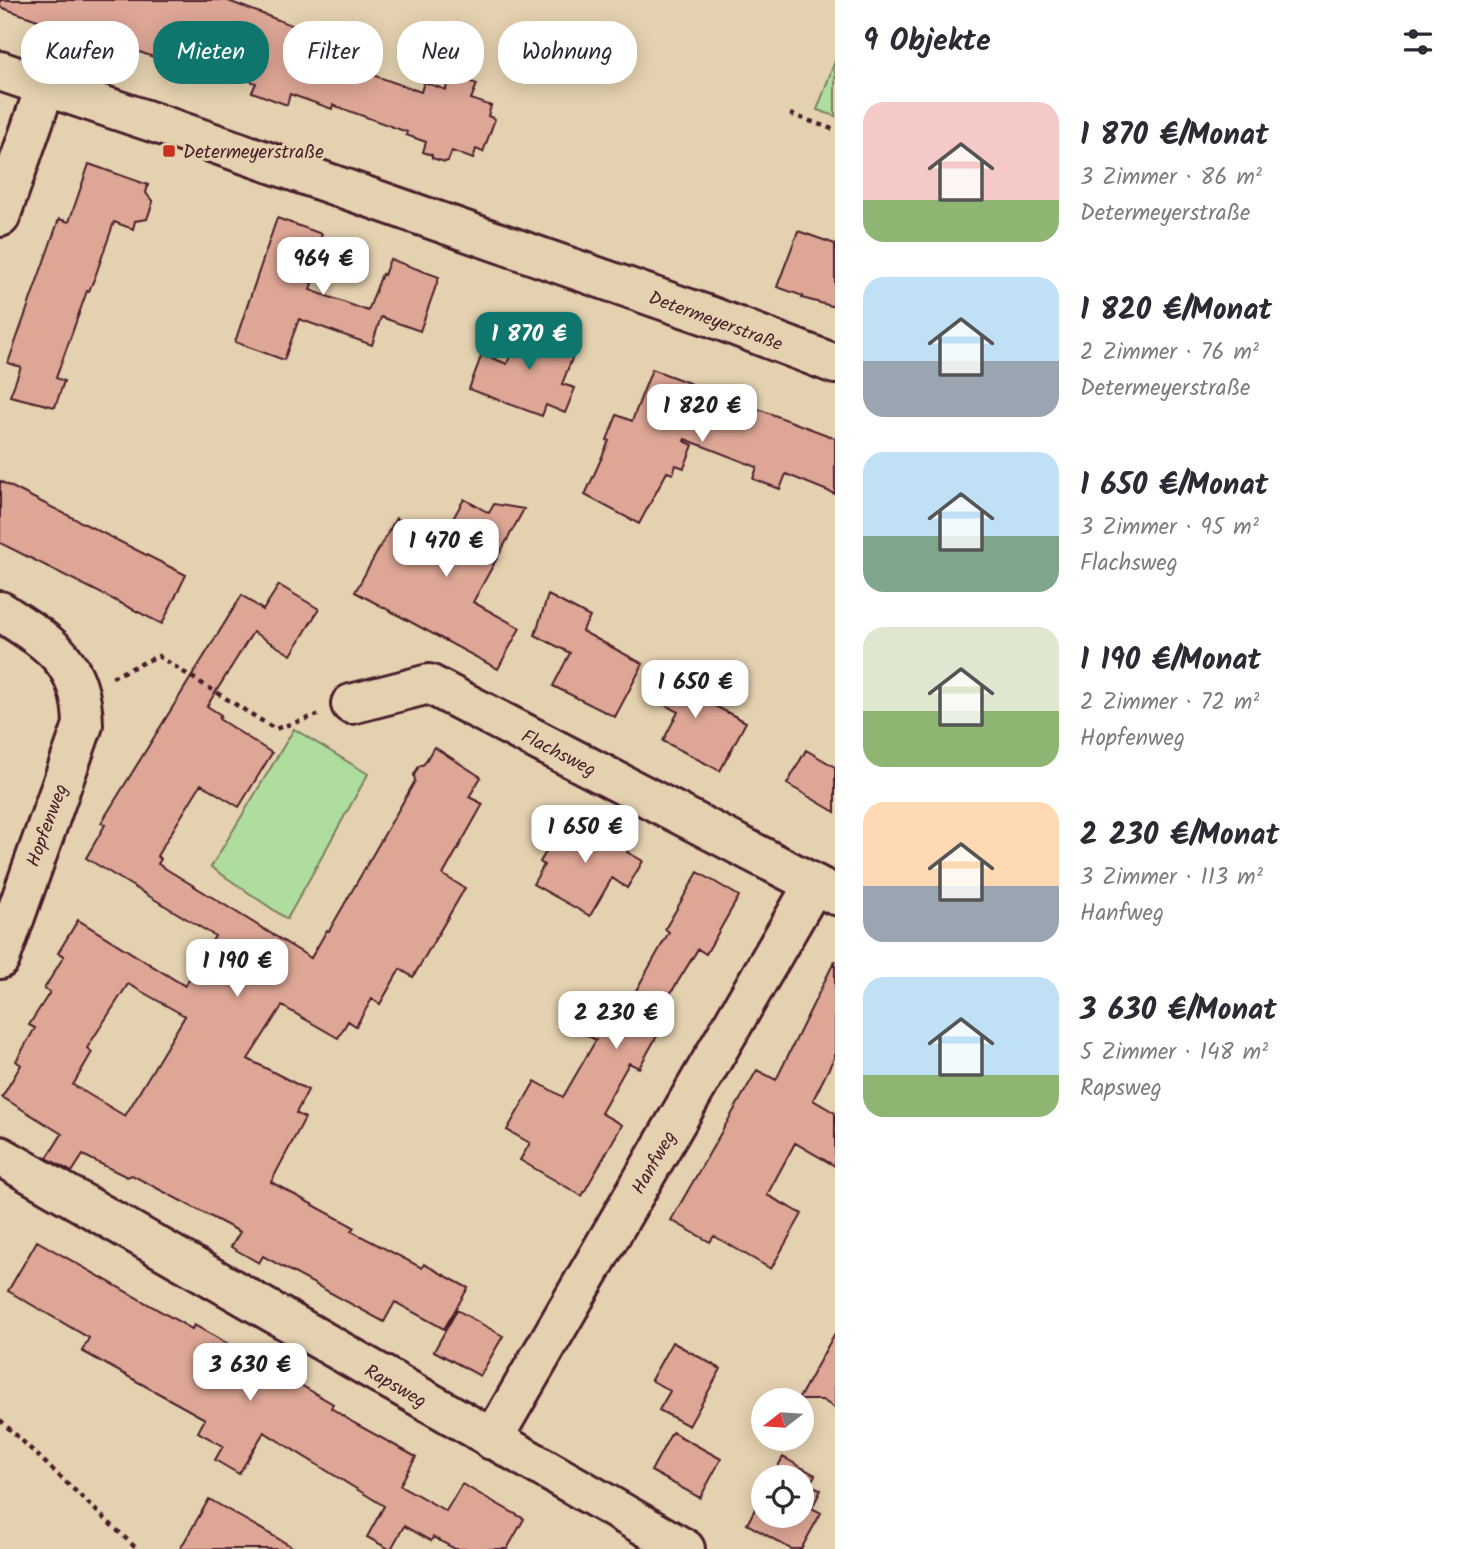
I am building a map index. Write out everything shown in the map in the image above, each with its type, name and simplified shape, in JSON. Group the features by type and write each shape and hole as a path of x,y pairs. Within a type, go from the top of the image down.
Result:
{"street":[{"name":"Determeyerstraße","path":"0,71 712,317 835,364"},
{"path":"0,217 45,88"},
{"name":"Hopfenweg","path":"0,611 49,643 66,662 78,690 83,725 0,959"},
{"name":"Flachsweg","path":"351,704 429,684 824,889"},
{"name":"Hanfweg","path":"492,1440 824,889"},
{"name":"Rapsweg","path":"0,1156 685,1549"}],"path":[{"path":"790,114 835,130"},
{"path":"78,690 158,656 275,729 351,704"},
{"path":"0,1420 137,1549"}],"green space":[{"path":"835,61 835,116 817,110"},
{"path":"294,729 368,774 287,919 211,867"}],"building":[{"path":"0,0 226,0 283,22 283,84 383,84 383,79 421,92 423,84 446,90 447,84 477,84 471,99 491,106 488,116 495,119 483,152 476,149 473,159 452,151 445,162 423,152 426,142 406,135 407,132 333,105 332,109 290,94 287,105 252,92 256,84 269,84 269,21 153,21 153,57 139,52 139,21 40,21 0,7"},
{"path":"89,164 148,185 146,193 153,202 147,219 135,221 133,229 114,222 56,378 64,381 55,407 10,396 21,367 8,363 59,219 69,222"},
{"path":"277,218 322,234 305,280 312,283 310,290 368,311 390,259 439,277 420,331 381,317 372,345 299,319 284,360 235,342"},
{"path":"798,231 835,244 835,307 802,298 803,296 777,287"},
{"path":"523,322 578,343 562,384 575,388 565,413 546,405 542,416 469,389 482,354 507,364"},
{"path":"652,369 835,438 835,494 786,474 780,489 753,479 757,467 685,439 684,441 693,445 684,468 676,465 673,474 667,472 639,524 585,495 609,441 607,440 617,415 632,421"},
{"path":"0,481 186,575 162,624 0,543"},
{"path":"464,499 489,513 494,504 524,509 473,602 520,628 498,669 355,592 396,518 440,542"},
{"path":"279,585 319,609 291,655 253,632 207,706 221,715 219,719 272,753 239,807 201,784 157,856 161,859 158,864 311,958 415,781 414,775 419,766 424,764 434,747 481,777 469,797 483,804 443,875 465,888 413,977 400,969 380,1004 372,999 356,1026 348,1021 338,1038 282,1006 248,1059 308,1090 296,1113 305,1118 271,1182 354,1227 351,1231 422,1268 424,1264 468,1288 444,1329 395,1302 384,1322 263,1256 259,1263 231,1247 240,1232 132,1175 127,1177 83,1155 72,1172 47,1158 62,1134 2,1097 21,1065 16,1061 35,1028 29,1025 50,992 44,989 64,956 58,953 78,920 185,986 215,936 86,858 105,825 101,823 242,595 263,610","holes":["128,984 185,1016 125,1116 73,1085 92,1052 87,1048"]},
{"path":"548,595 590,617 582,631 643,664 615,717 553,686 570,653 535,635"},
{"path":"662,663 696,682 690,693 746,722 720,771 663,741 678,712 645,694"},
{"path":"806,750 835,767 835,812 787,784"},
{"path":"569,813 616,837 614,839 629,848 627,852 643,861 627,888 612,878 590,916 533,884 544,865 540,862"},
{"path":"698,872 739,896 706,954 698,949 653,1022 662,1027 639,1068 629,1063 601,1113 622,1125 582,1196 520,1160 530,1143 507,1130 535,1081 563,1097 596,1040 581,1032 595,1009 621,1017 669,932 665,929"},
{"path":"835,960 835,1056 813,1100 835,1113 835,1166 795,1143 767,1195 802,1214 771,1269 714,1236 710,1242 671,1220 757,1070 776,1080"},
{"path":"37,1241 192,1329 194,1325 282,1374 333,1404 331,1408 354,1423 416,1457 400,1485 446,1511 462,1484 524,1519 507,1549 455,1549 433,1537 431,1541 404,1526 389,1549 367,1537 384,1506 264,1432 239,1474 215,1460 223,1446 198,1432 205,1419 82,1351 89,1338 8,1291"},
{"path":"457,1310 503,1336 480,1376 434,1351"},
{"path":"835,1333 835,1408 822,1400 814,1400 814,1388 805,1388"},
{"path":"672,1342 721,1369 689,1426 659,1410 670,1391 651,1380"},
{"path":"672,1432 721,1459 700,1498 651,1471"},
{"path":"783,1457 797,1465 779,1465"},
{"path":"814,1486 821,1490 814,1504"},
{"path":"209,1499 296,1549 180,1549"},
{"path":"814,1509 821,1513 814,1526"},
{"path":"754,1528 813,1528 801,1549 791,1549"}],"place":[{"name":"Determeyerstraße","path":"169,151"}]}
